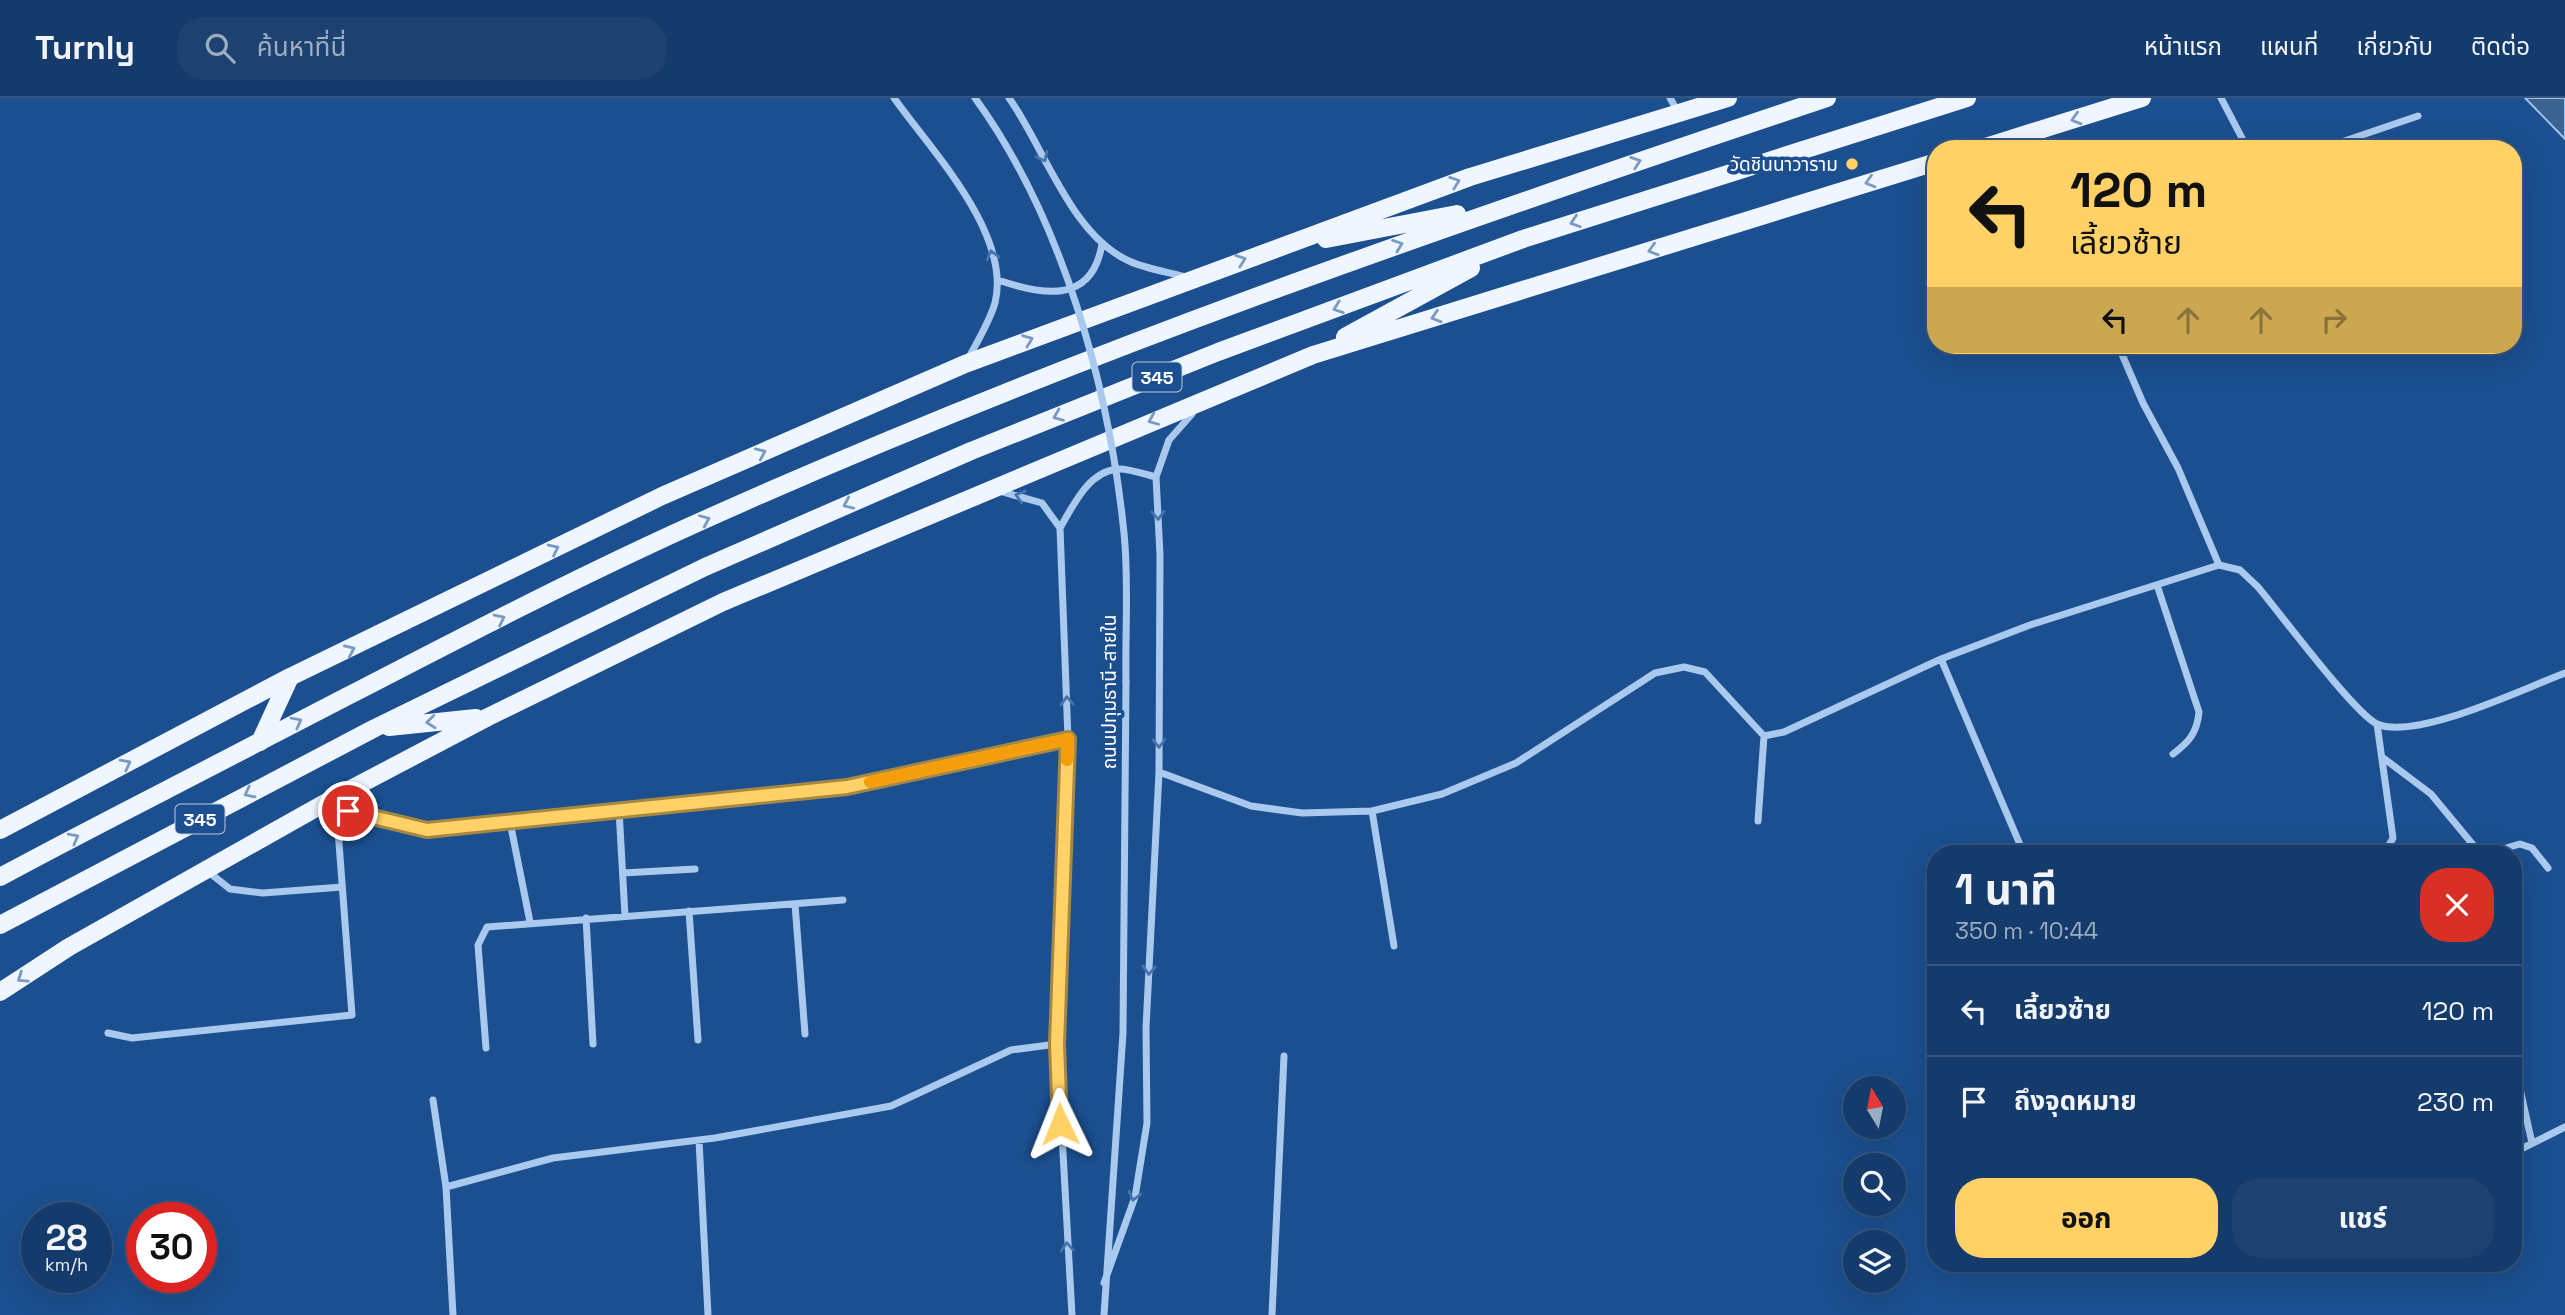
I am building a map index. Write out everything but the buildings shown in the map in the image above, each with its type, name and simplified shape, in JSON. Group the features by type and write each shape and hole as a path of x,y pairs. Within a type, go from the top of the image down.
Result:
{"main road":[{"path":"0,830 290,677 662,496 965,364 1191,278 1674,105 1728,98"},
{"name":"345","path":"7,874 386,675 685,528 956,413 1206,314 1510,205 1828,98"},
{"name":"345","path":"0,925 24,910 375,728 705,567 971,450 1218,352 1523,239 1967,98"},
{"path":"2036,137 2141,98"},
{"path":"0,992 44,963 205,869 332,799 488,717 723,602 987,489 1313,355 1927,165"},
{"path":"1274,248 1510,205"},
{"path":"1313,355 1523,239"},
{"path":"260,742 290,677"},
{"path":"375,728 488,717"}],"street":[{"path":"894,98 975,211 991,248 998,280 995,303 965,364"},
{"name":"ถนนปทุมธานี-สายใน","path":"975,98 996,128 1036,204 1086,330 1104,410 1124,534 1126,682 1123,1033 1104,1283 1104,1315"},
{"path":"1009,98 1023,118 1056,182 1101,244 1129,261 1191,278"},
{"path":"2221,98 2243,140"},
{"path":"2347,140 2418,116"},
{"path":"998,280 1036,293 1061,292 1088,277 1099,260 1101,244"},
{"path":"2122,354 2143,403 2178,468 2219,565"},
{"path":"1104,1283 1135,1197 1147,1123 1146,1028 1159,772 1160,555 1156,477 1169,440 1186,417 1236,385"},
{"path":"1072,1315 1057,1044 1068,739 1060,528 1080,495 1098,475 1117,469 1156,477"},
{"path":"987,489 1013,492 1042,503 1060,528"},
{"path":"1764,736 1784,732 1941,659 2030,625 2219,565 2240,570 2258,587 2355,705 2377,724 2410,728 2445,719 2565,673"},
{"path":"2157,585 2199,712 2198,728 2187,744 2172,754"},
{"path":"1941,659 2020,845"},
{"path":"1159,772 1251,806 1302,813 1373,810 1441,794 1516,763 1655,673 1684,667 1704,672 1764,736 1758,821"},
{"path":"2377,724 2393,838 2389,845"},
{"path":"332,799 348,811 427,830 847,787 1068,739"},
{"path":"2382,757 2431,794 2473,845"},
{"path":"108,1033 132,1038 352,1015 332,799"},
{"path":"619,810 625,916"},
{"path":"1373,810 1394,946"},
{"path":"510,821 530,922"},
{"path":"2516,845 2532,848 2547,869"},
{"path":"205,869 230,889 263,893 342,887"},
{"path":"622,873 695,869"},
{"path":"486,1048 478,945 487,927 843,900"},
{"path":"795,904 805,1034"},
{"path":"689,911 698,1040"},
{"path":"586,918 593,1044"},
{"path":"446,1187 553,1158 699,1140 891,1106 1012,1050 1057,1044"},
{"path":"1272,1315 1284,1056"},
{"path":"2522,1098 2532,1143"},
{"path":"433,1100 446,1187 453,1315"},
{"path":"2522,1148 2565,1127"},
{"path":"699,1140 708,1315"}],"water":[{"path":"2525,98 2565,98 2565,139"}],"slow traffic":[{"path":"870,782 1048,746 1068,739 1067,760"}],"place":[{"name":"วัดชินนาวาราม","path":"1852,164"}],"route":[{"path":"348,811 427,830 847,787 1048,746 1068,739 1057,1044 1060,1124"}]}
